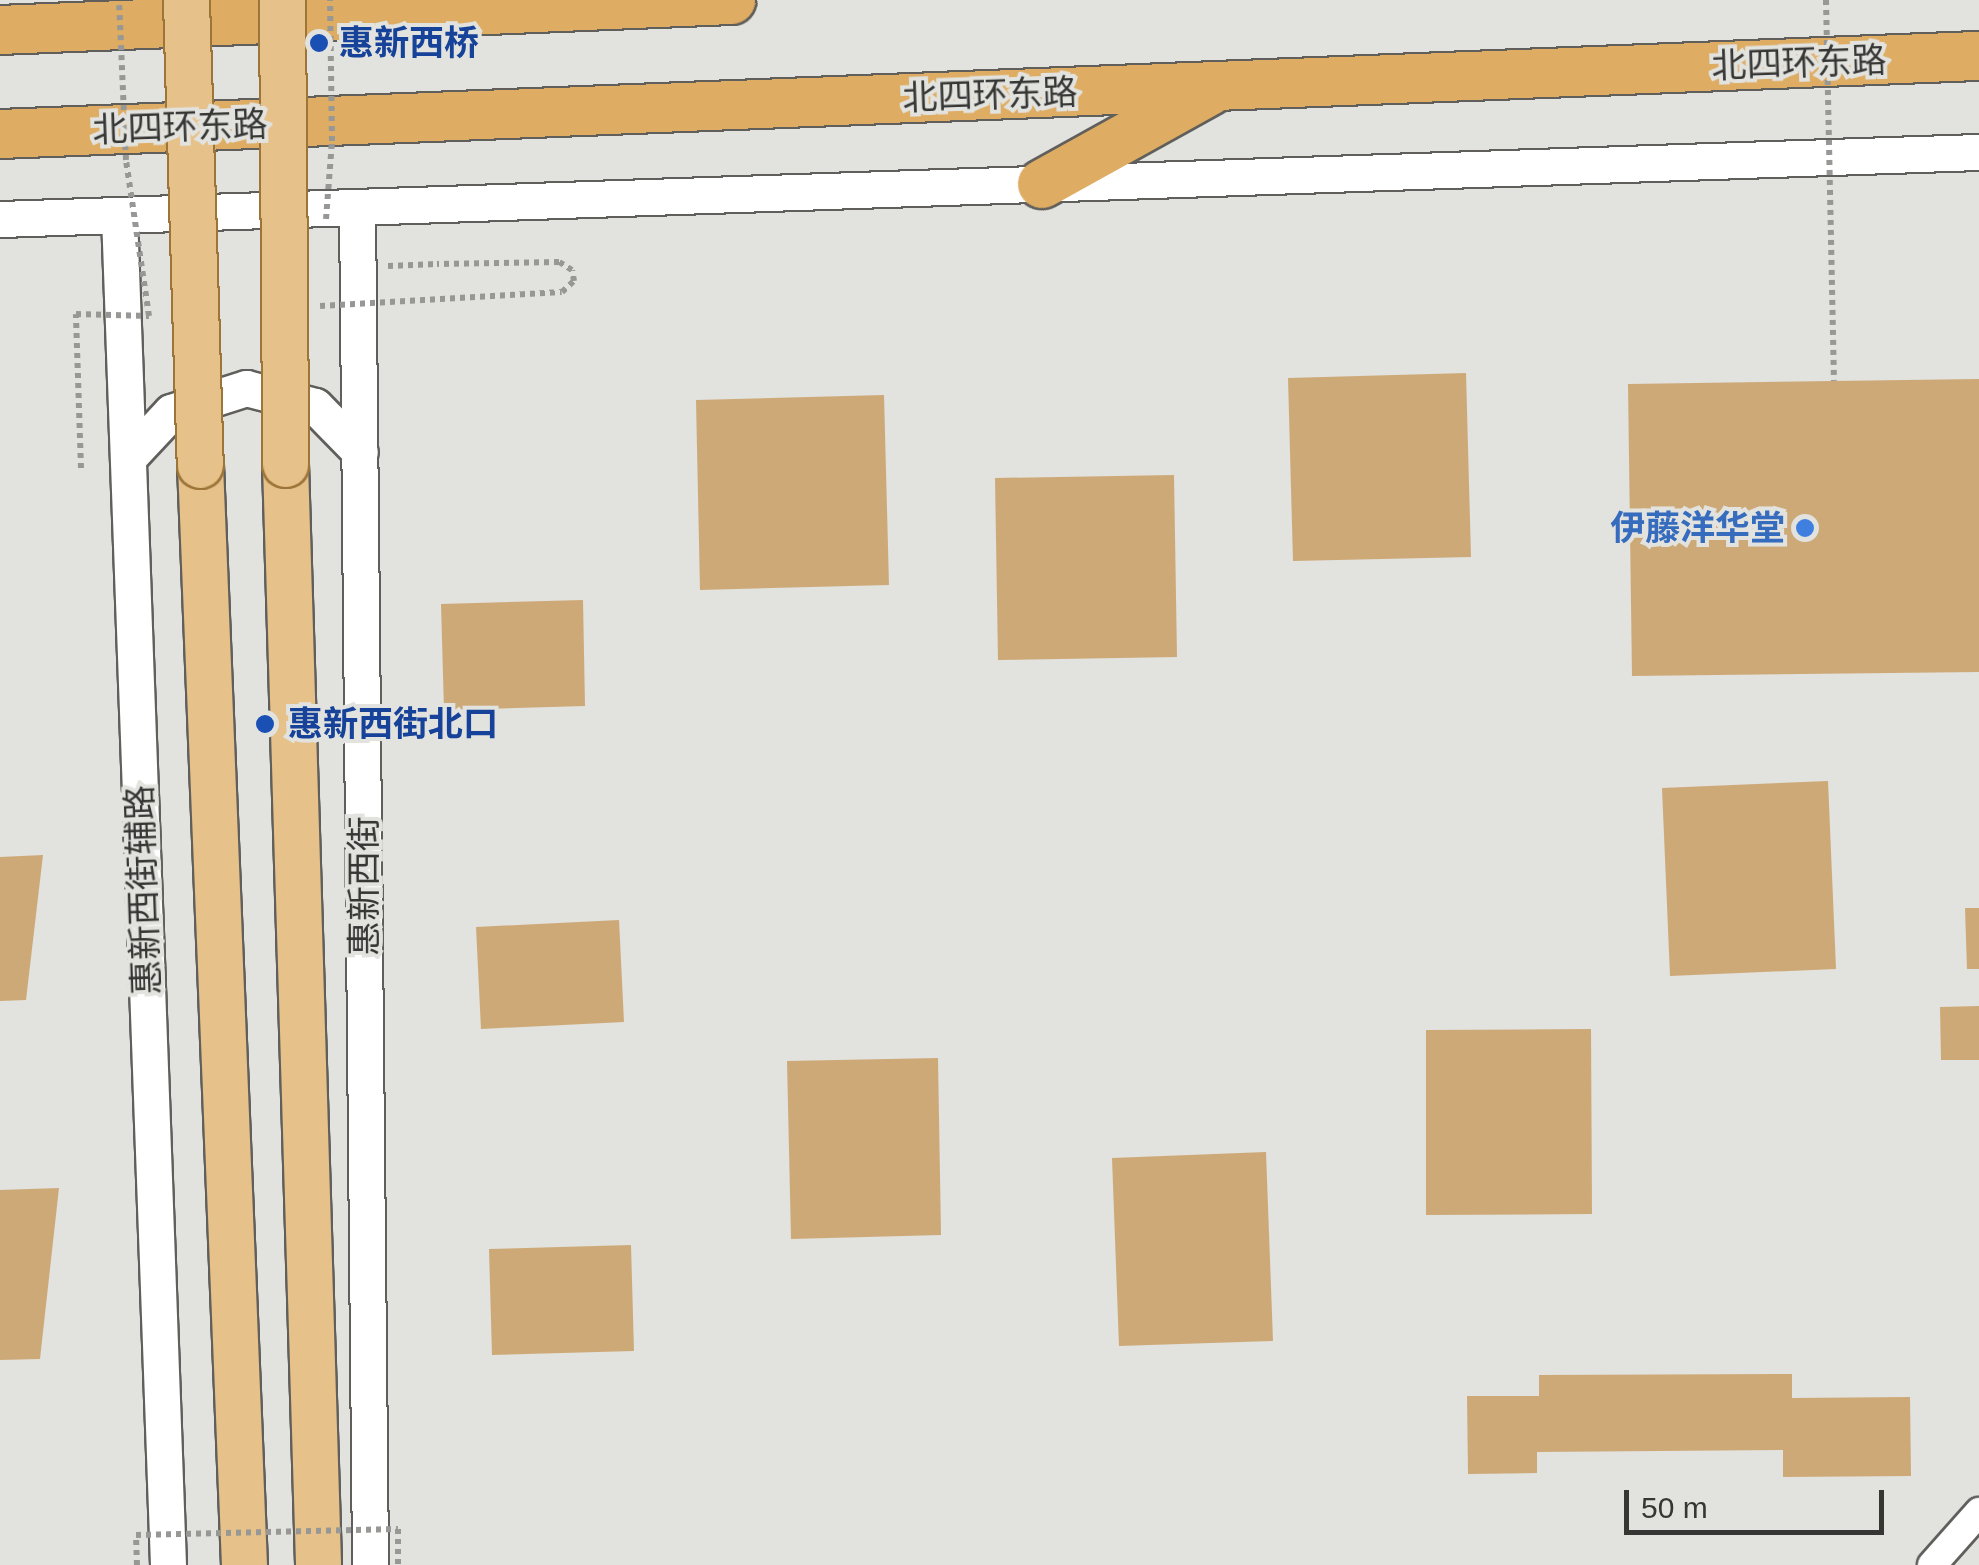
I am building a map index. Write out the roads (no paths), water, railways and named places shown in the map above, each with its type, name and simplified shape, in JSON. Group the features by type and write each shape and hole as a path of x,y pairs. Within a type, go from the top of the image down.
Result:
{"highway":[{"path":"0,30 731,0"},
{"name":"北四环东路","path":"0,134 1979,56"},
{"path":"1042,184 1217,86"}],"main road":[{"path":"186,0 200,465 244,1565"},
{"name":"惠新西街","path":"282,0 284,464 318,1565"}],"street":[{"path":"0,219 1979,152"},
{"name":"惠新西街","path":"357,207 370,1565"},
{"name":"惠新西街辅路","path":"119,215 168,1565"},
{"path":"128,458 171,412 246,388 315,406 360,452"},
{"path":"1932,1565 1979,1512"}],"place":[{"name":"惠新西桥","path":"319,43"},
{"name":"伊藤洋华堂","path":"1805,528"},
{"name":"惠新西街北口","path":"265,724"}]}
